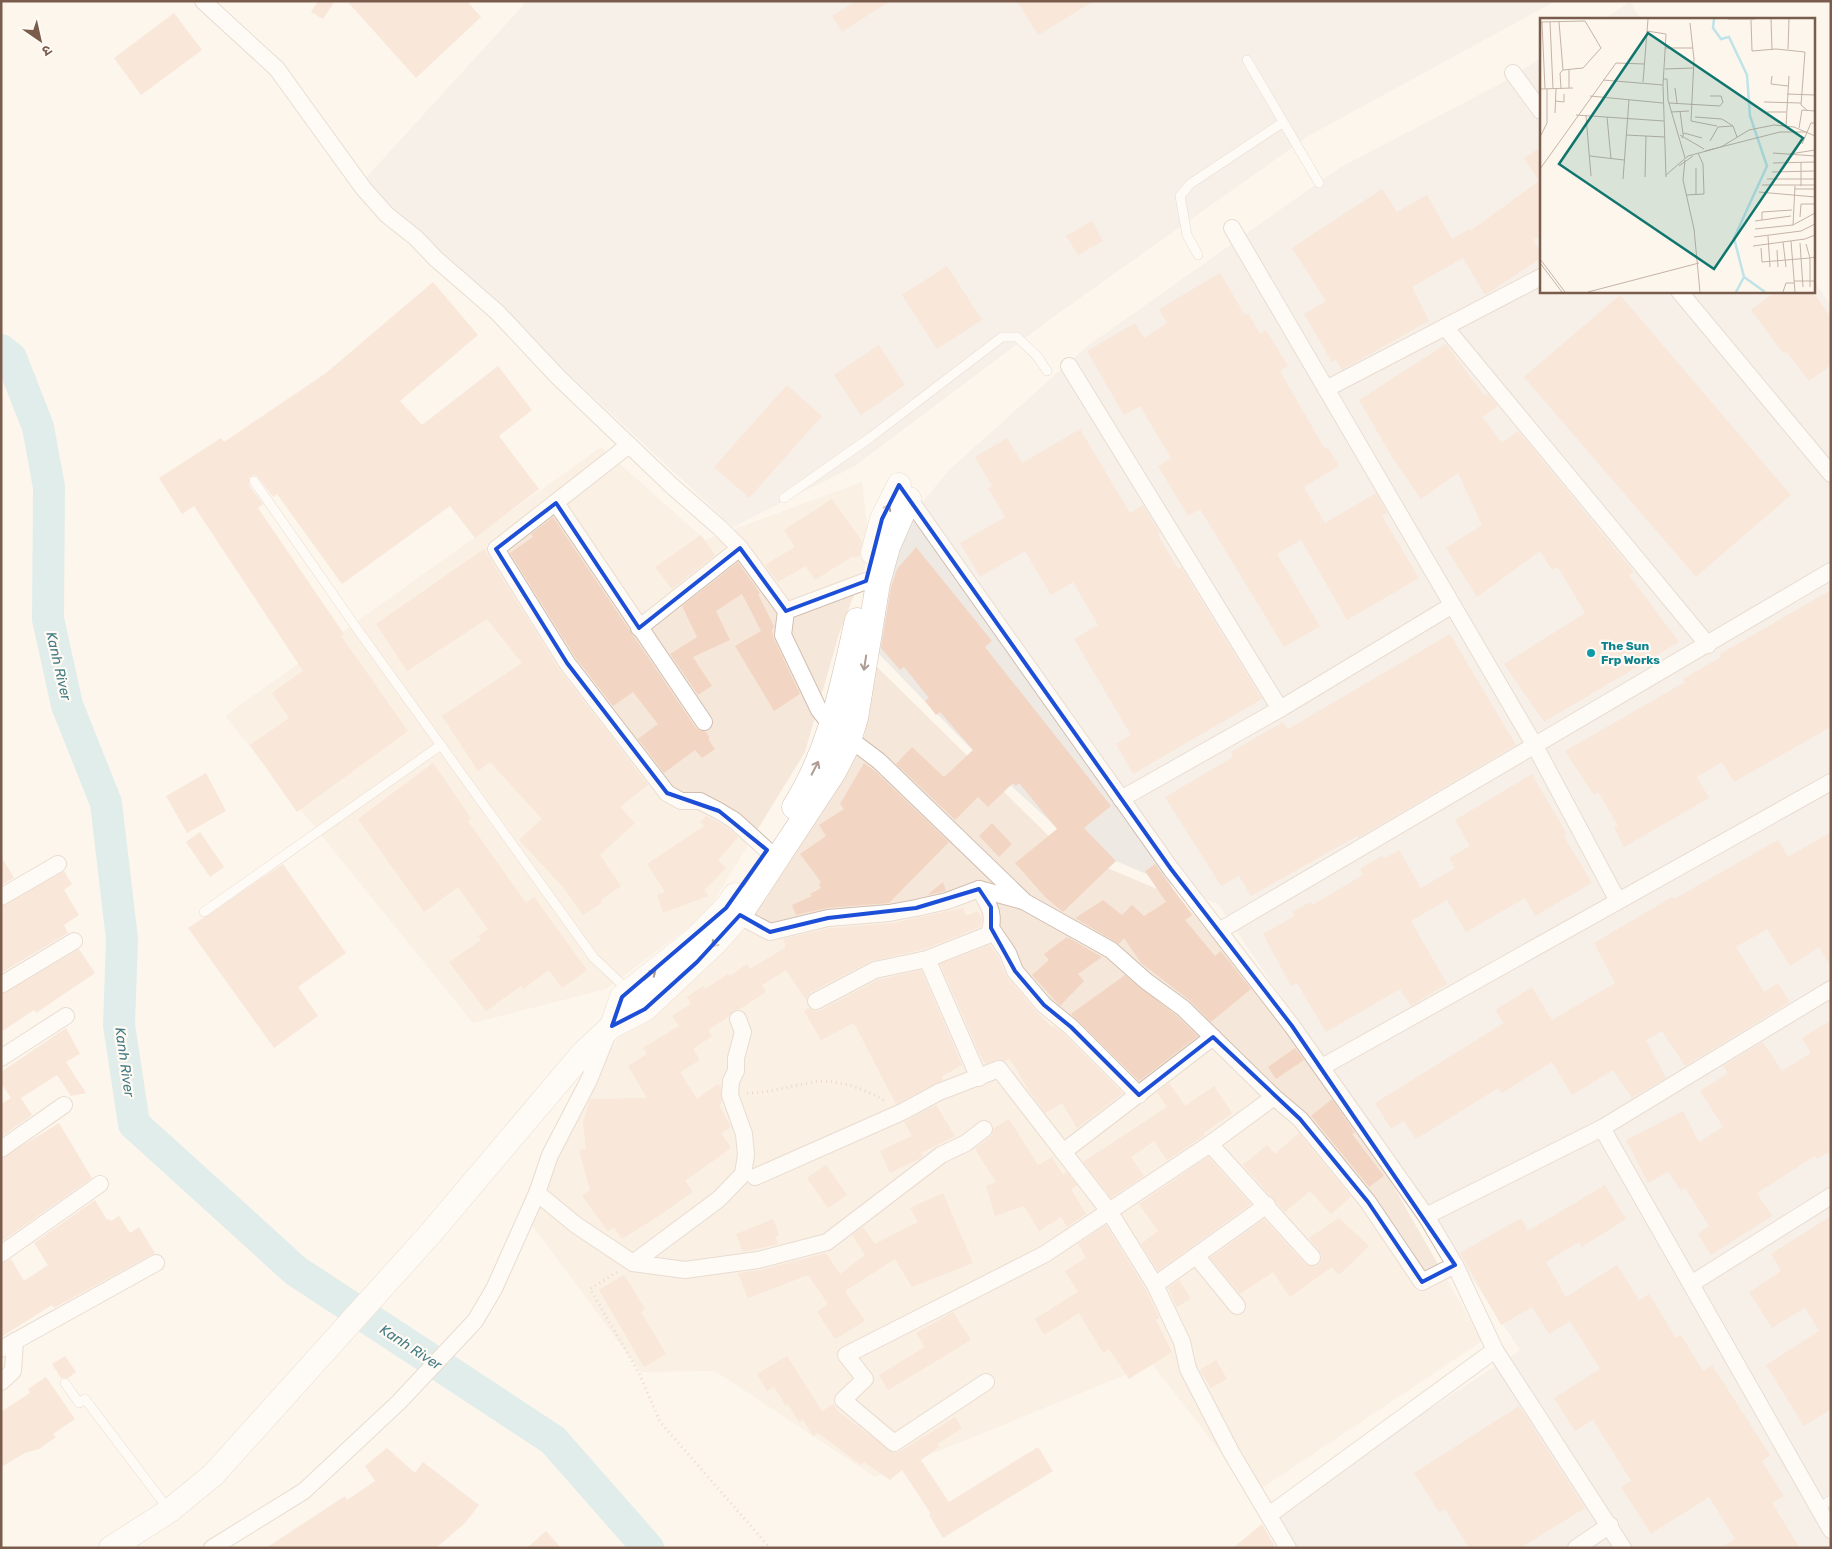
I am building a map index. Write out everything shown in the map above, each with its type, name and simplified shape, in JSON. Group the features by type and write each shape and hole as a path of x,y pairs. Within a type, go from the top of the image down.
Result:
{"street":[{"path":"203,1 277,69 364,188 387,215 416,238 436,259 497,312 558,377 740,548 786,611 783,635 819,710 841,733 879,761 1025,902 1110,950 1146,981 1183,1008 1274,1097 1300,1118 1368,1202 1422,1282 1455,1265"},
{"path":"1513,73 1540,110"},
{"path":"1232,228 1451,606 1535,746 1618,901"},
{"path":"1326,389 1540,278"},
{"path":"1680,292 1831,474"},
{"path":"1445,327 1708,645"},
{"path":"1069,366 1280,709"},
{"path":"629,444 496,549 567,663 667,793 682,801 700,801 719,811 734,820 767,850"},
{"path":"111,1548 169,1511 213,1475 430,1234 584,1053 612,1026 645,1009 697,962 834,772 866,580 882,519 904,492"},
{"path":"212,1548 304,1491 399,1402 475,1321 494,1289 537,1192 550,1155 589,1080 622,997 695,939 733,912 767,850 804,791 823,754 856,718 878,583 904,492"},
{"path":"904,492 1121,799 1322,1067 1426,1216 1455,1265 1495,1350 1610,1525 1623,1548"},
{"path":"556,503 704,722"},
{"path":"639,628 740,548"},
{"path":"1219,931 1831,571"},
{"path":"786,611 866,580"},
{"path":"1121,799 1280,709 1451,606"},
{"path":"1322,1067 1831,782"},
{"path":"1,897 58,864"},
{"path":"733,912 770,932 828,918 916,908 947,901 979,890 1025,902"},
{"path":"816,1000 875,970 927,959 988,935 993,921 991,907 979,890"},
{"path":"991,928 1008,953 1015,971 1044,1005 1071,1027 1139,1095"},
{"path":"1,985 74,941"},
{"path":"927,959 979,1078"},
{"path":"1426,1216 1602,1128 1831,989"},
{"path":"1,1058 66,1016"},
{"path":"633,1263 720,1199 743,1174 746,1155 744,1134 730,1095 731,1080 736,1072 736,1058 743,1032 738,1019"},
{"path":"1063,1152 1213,1037"},
{"path":"755,1177 902,1112 939,1092 999,1069 1109,1211 1155,1285 1182,1342 1188,1369 1231,1452 1288,1548"},
{"path":"986,1382 894,1443 843,1400 865,1379 846,1355 1045,1254 1210,1144 1274,1097"},
{"path":"1,1148 64,1105"},
{"path":"1602,1128 1690,1284 1825,1504 1831,1530"},
{"path":"537,1192 576,1225 633,1263 685,1270 758,1260 827,1242 941,1155 966,1143 984,1129"},
{"path":"1210,1144 1312,1257"},
{"path":"1,1254 100,1184"},
{"path":"1690,1284 1831,1196"},
{"path":"1155,1285 1267,1205"},
{"path":"1197,1256 1237,1306"},
{"path":"1,1382 13,1371 8,1345 156,1263"},
{"path":"1269,1515 1495,1350"},
{"path":"1576,1548 1610,1525"}],"lane":[{"path":"1247,60 1282,123 1319,183"},
{"path":"1198,255 1187,235 1180,196 1190,184 1282,123"},
{"path":"784,498 870,437 1002,337 1017,337 1037,356 1046,370"},
{"path":"254,481 440,745 594,958 629,992"},
{"path":"204,912 440,745"},
{"path":"65,1383 79,1403 85,1400 169,1511"}],"path":[{"path":"731,1080 733,1089 754,1093 809,1082 833,1081 876,1096 902,1112"},
{"path":"633,1263 590,1289 639,1373 660,1422 770,1548"}],"highlighted area":[{"path":"899,485 1171,869 1292,1026 1455,1265 1422,1282 1368,1202 1300,1119 1213,1037 1139,1095 1071,1027 1044,1005 1015,971 991,928 991,907 979,889 916,908 828,918 770,932 740,915 697,962 645,1009 612,1026 622,997 726,908 767,850 719,811 667,793 567,663 496,549 556,503 639,628 740,548 786,611 866,581 882,519"}],"shaded area":[{"path":"527,1 1556,1 1310,135 1056,315 855,466 733,527 362,182"},
{"path":"1630,2 1640,18 1606,18"},
{"path":"1540,59 1540,292 1814,292 1814,280 1831,305 1831,1548 1298,1548 1270,1513 1520,1350 1218,904 1075,844 976,754 876,651 876,625 902,527 949,470 1086,347 1339,168 1498,85"},
{"path":"601,447 705,540 862,482 868,532 865,567 839,634 805,752 706,914 606,989 473,1023 225,716"},
{"path":"870,660 1062,849 1181,899 1306,1050 1364,1135 1482,1341 1253,1494 1152,1364 875,1477 715,1371 641,1372 526,1217 575,1096 648,1000 757,899 865,734"}],"building":[{"path":"318,1 335,1 323,19 311,12"},
{"path":"347,1 467,1 481,17 416,78"},
{"path":"856,1 890,1 842,32 832,16"},
{"path":"1017,1 1094,1 1038,35"},
{"path":"174,13 202,50 141,95 114,58"},
{"path":"1540,148 1540,236 1533,240 1540,250 1540,259 1485,295 1463,258 1412,287 1429,321 1342,370 1336,360 1332,362 1304,314 1326,301 1292,248 1382,189 1397,212 1427,195 1452,239 1469,229 1470,231 1539,181 1524,158"},
{"path":"1092,221 1103,241 1078,255 1066,236"},
{"path":"947,266 982,320 937,349 902,295"},
{"path":"1220,273 1245,315 1248,313 1260,334 1266,330 1288,366 1280,371 1325,449 1328,448 1339,466 1304,487 1325,523 1376,493 1387,513 1382,516 1419,578 1347,620 1301,540 1277,554 1320,626 1284,647 1200,509 1188,516 1158,466 1171,458 1140,406 1124,415 1087,351 1135,323 1144,338 1167,323 1159,309"},
{"path":"433,282 478,335 400,401 422,425 498,366 532,410 499,436 539,489 475,538 450,506 342,584 277,494 273,497 257,476 253,475 249,478 249,485 263,504 258,508 344,634 341,636 408,731 297,812 250,745 289,718 272,693 303,671 194,506 182,514 159,478 221,438 224,442 326,373"},
{"path":"1775,292 1813,292 1831,317 1831,365 1809,381 1786,351 1783,353 1751,310"},
{"path":"1620,295 1791,495 1696,577 1524,377"},
{"path":"1446,344 1484,395 1487,393 1498,406 1482,417 1502,443 1518,431 1634,572 1629,575 1679,642 1544,722 1504,664 1585,613 1558,567 1552,570 1540,551 1477,597 1446,548 1482,525 1458,473 1421,499 1393,459 1359,400"},
{"path":"879,345 905,385 861,415 834,375"},
{"path":"787,385 822,416 749,498 714,467"},
{"path":"1080,429 1130,513 1143,505 1178,569 1181,567 1262,699 1133,774 1116,744 1131,735 1074,639 1098,625 1073,582 1051,595 1025,551 980,577 960,543 1005,517 988,488 992,486 975,457 1007,438 1022,463"},
{"path":"832,499 862,541 860,555 854,558 853,556 815,580 806,566 778,582 765,565 795,547 784,530"},
{"path":"553,517 696,728 706,732 710,738 708,739 715,749 702,758 695,750 664,773 638,739 658,724 633,692 613,706 575,657 510,553 533,537 531,534"},
{"path":"701,535 715,555 672,589 655,567"},
{"path":"916,547 992,641 985,647 1111,806 1084,828 1116,861 1063,912 1045,897 1015,863 1057,829 1019,783 1016,786 1013,783 988,807 978,797 955,820 896,764 912,747 944,777 973,750 940,712 936,715 925,701 929,698 904,667 900,670 881,648 891,587 897,569"},
{"path":"484,549 559,669 648,785 620,807 635,823 600,855 621,886 601,900 602,903 583,915 563,887 519,840 542,819 490,762 478,771 442,716 522,663 487,619 407,671 376,624"},
{"path":"738,562 760,593 758,594 774,626 772,631 774,639 800,694 774,711 735,646 761,631 742,594 716,611 730,640 693,657 712,686 698,695 670,654 697,637 682,606"},
{"path":"1831,590 1831,727 1734,782 1722,762 1697,777 1709,798 1624,847 1614,828 1618,826 1598,792 1594,795 1565,751 1685,682 1683,679 1721,657 1720,654"},
{"path":"1450,634 1516,745 1358,838 1357,836 1251,896 1239,876 1221,886 1165,797 1233,757 1231,752 1283,722 1288,729"},
{"path":"433,763 471,818 468,821 526,903 534,897 587,970 562,988 549,970 523,989 521,986 486,1011 449,962 481,940 478,936 488,929 458,887 424,912 358,819"},
{"path":"864,763 875,771 949,842 889,903 827,908 796,915 792,905 812,896 810,894 821,888 819,884 821,882 800,854 826,836 819,825 844,809 840,804"},
{"path":"206,773 226,811 187,833 166,796"},
{"path":"1532,774 1567,834 1564,836 1592,883 1535,916 1525,898 1466,932 1447,900 1411,921 1447,984 1411,1006 1400,989 1326,1032 1297,983 1291,986 1263,934 1294,916 1292,912 1310,902 1312,905 1363,875 1360,869 1382,856 1384,859 1399,850 1421,888 1455,868 1449,858 1470,846 1455,820"},
{"path":"706,816 727,827 738,837 718,860 726,868 704,890 708,896 663,913 657,895 665,892 647,864 704,826 700,822"},
{"path":"992,823 1012,844 999,857 979,836"},
{"path":"200,832 224,867 210,877 186,842"},
{"path":"1831,832 1831,966 1819,947 1790,966 1767,929 1736,947 1764,992 1778,983 1790,1002 1685,1066 1662,1031 1646,1040 1666,1078 1632,1098 1613,1070 1572,1095 1552,1062 1502,1093 1498,1088 1416,1139 1404,1121 1391,1129 1375,1103 1504,1023 1495,1010 1532,987 1552,1020 1615,983 1594,943 1672,897 1674,899 1778,840 1788,857"},
{"path":"1,856 14,878 1,885"},
{"path":"283,864 346,953 298,987 318,1016 274,1048 188,928"},
{"path":"1155,864 1192,915 1185,920 1215,956 1221,951 1251,989 1211,1022 1189,1000 1141,963 1124,938 1119,944 1075,918 1103,900 1122,915 1132,905 1144,916 1166,902 1145,871"},
{"path":"64,871 72,884 64,890 79,915 64,925 68,933 1,973 1,907"},
{"path":"943,882 946,891 927,895"},
{"path":"963,908 966,916 978,911 982,919 980,927 924,949 871,961 811,992 806,1000 786,970 762,985 766,992 740,1009 734,1010 728,1017 708,1030 712,1036 693,1049 700,1060 680,1072 697,1099 718,1084 721,1087 722,1103 719,1105 731,1127 721,1133 731,1148 685,1181 693,1192 657,1217 622,1239 614,1227 608,1231 582,1196 590,1190 579,1150 586,1149 583,1122 590,1099 647,1098 628,1066 647,1054 643,1048 679,1026 672,1016 691,1004 687,997 703,986 705,989 728,974 730,976 747,964 750,969 786,947 783,939 830,928 893,923"},
{"path":"1067,937 1102,957 1078,974 1084,981 1060,1006 1032,975 1049,960 1044,954"},
{"path":"990,945 999,958 1007,977 1036,1011 1052,1027 1054,1026 1064,1034 1123,1093 1077,1128 1062,1103 1045,1113 1010,1059 1005,1061 996,1060 985,1064 980,1055 940,964"},
{"path":"79,949 95,973 36,1013 34,1010 1,1032 1,995"},
{"path":"921,970 962,1065 941,1077 943,1080 896,1104 854,1023 821,1040 804,1011 809,1008 815,1011 821,1010 878,980"},
{"path":"1125,975 1177,1016 1198,1036 1139,1081 1071,1014"},
{"path":"1831,1020 1831,1151 1817,1159 1815,1156 1757,1193 1772,1216 1711,1255 1698,1234 1709,1226 1685,1188 1681,1191 1668,1172 1648,1183 1626,1140 1683,1111 1699,1142 1723,1127 1700,1091 1728,1073 1723,1066 1763,1042 1782,1071 1811,1053 1802,1038"},
{"path":"66,1028 80,1054 66,1062 86,1093 71,1096 57,1075 21,1098 32,1115 1,1137 1,1104 11,1098 1,1083 1,1072"},
{"path":"1295,1048 1304,1060 1276,1079 1268,1067"},
{"path":"1169,1083 1185,1106 1214,1086 1232,1113 1204,1133 1204,1136 1167,1160 1154,1141 1131,1157 1144,1176 1111,1198 1083,1162 1167,1107 1157,1092"},
{"path":"1332,1099 1355,1133 1352,1134 1384,1176 1369,1187 1311,1116"},
{"path":"936,1105 955,1136 921,1153 923,1156 919,1159 890,1173 880,1151 912,1136 904,1122"},
{"path":"1009,1119 1038,1165 1052,1157 1063,1175 1066,1172 1077,1185 1071,1189 1086,1214 1067,1227 1061,1217 1039,1231 1024,1206 995,1216 986,1186 996,1182 975,1149 990,1137 994,1128"},
{"path":"59,1123 92,1178 1,1242 1,1159"},
{"path":"1299,1133 1351,1197 1331,1214 1310,1191 1285,1212 1243,1165 1267,1145 1275,1154"},
{"path":"1208,1157 1251,1204 1158,1271 1141,1244 1158,1231 1139,1204"},
{"path":"826,1165 847,1195 828,1208 807,1178"},
{"path":"1605,1185 1626,1219 1582,1247 1579,1242 1546,1262 1566,1297 1617,1265 1639,1300 1649,1294 1676,1338 1681,1335 1703,1371 1712,1365 1770,1455 1762,1461 1784,1496 1772,1503 1800,1548 1721,1548 1735,1539 1709,1497 1651,1534 1621,1487 1631,1481 1593,1420 1575,1431 1554,1398 1600,1369 1570,1321 1549,1334 1532,1307 1501,1325 1460,1253 1521,1218 1528,1231"},
{"path":"943,1193 973,1263 912,1287 895,1259 845,1291 865,1321 835,1339 817,1312 828,1304 808,1275 748,1298 738,1273 761,1270 826,1253 840,1274 865,1255 852,1235 863,1227 875,1244 918,1222 910,1208"},
{"path":"95,1200 107,1220 111,1221 119,1216 130,1233 139,1227 155,1253 54,1308 52,1305 1,1337 1,1264 11,1259 24,1281 48,1265 34,1243"},
{"path":"1831,1216 1831,1409 1804,1426 1766,1365 1819,1331 1805,1308 1772,1328 1749,1292 1781,1271 1771,1254"},
{"path":"1339,1218 1369,1246 1339,1275 1332,1267 1290,1297 1273,1272 1240,1294 1210,1258 1264,1219 1305,1264 1315,1267 1321,1261 1322,1255 1309,1238"},
{"path":"773,1219 779,1235 775,1237 778,1244 743,1252 736,1234"},
{"path":"1106,1225 1146,1290 1159,1318 1156,1320 1172,1352 1129,1379 1109,1349 1103,1353 1079,1313 1044,1335 1035,1319 1078,1292 1065,1271 1086,1258 1078,1244"},
{"path":"624,1275 645,1309 641,1312 666,1354 644,1367 599,1290"},
{"path":"1179,1280 1191,1298 1177,1307 1168,1288"},
{"path":"953,1312 971,1340 888,1390 879,1375 925,1347 916,1333"},
{"path":"65,1356 76,1372 68,1378 61,1378 52,1364"},
{"path":"787,1356 822,1411 833,1404 838,1411 893,1453 899,1452 955,1417 962,1428 937,1444 939,1447 921,1460 949,1502 1038,1447 1053,1471 943,1538 929,1515 931,1514 902,1470 890,1480 864,1462 861,1465 818,1433 813,1436 803,1419 799,1422 788,1404 786,1406 774,1387 767,1391 757,1374"},
{"path":"1216,1360 1227,1379 1211,1388 1200,1370"},
{"path":"46,1377 75,1419 53,1434 56,1437 39,1449 25,1453 1,1467 1,1412 30,1393 28,1389"},
{"path":"1519,1406 1585,1508 1520,1548 1469,1548 1445,1509 1439,1512 1414,1473"},
{"path":"387,1448 415,1473 423,1462 479,1505 465,1523 436,1548 266,1548 345,1496 347,1500 375,1481 365,1466"},
{"path":"1262,1524 1276,1548 1233,1548"},
{"path":"546,1531 561,1548 527,1548"}],"waterway":[{"name":"Kanh River","path":"1,350 11,358 38,427 49,487 48,619 67,705 106,803 122,939 119,1025 134,1124 296,1271 553,1440 648,1548"}],"place":[{"name":"The Sun Frp Works","path":"1591,653"}]}
